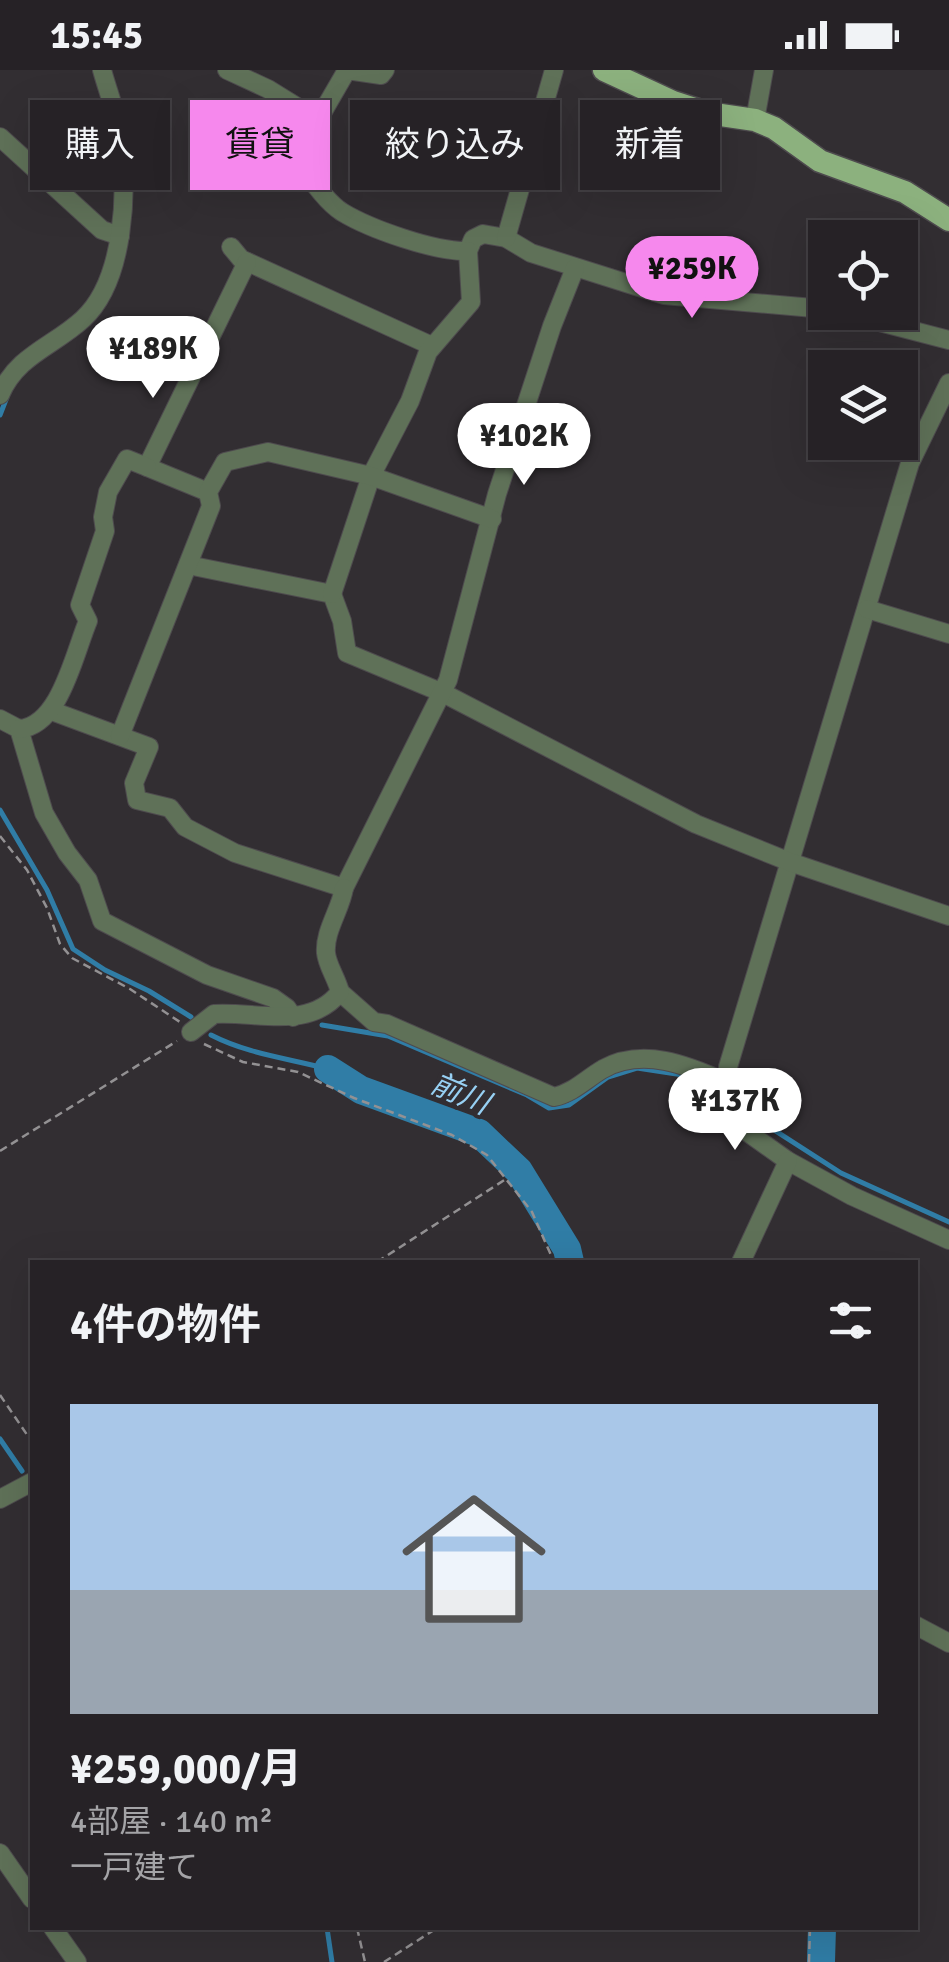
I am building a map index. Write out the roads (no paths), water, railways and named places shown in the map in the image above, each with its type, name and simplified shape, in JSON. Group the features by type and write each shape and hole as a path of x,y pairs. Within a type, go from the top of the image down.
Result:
{"main road":[{"path":"604,70 673,102 708,113 755,120 774,128 820,160 905,192 949,220"}],"street":[{"path":"0,395 23,360 83,318 105,290 120,236 124,190 120,135 102,70"},
{"path":"227,70 287,100"},
{"path":"330,100 347,70 370,76 381,76 385,70"},
{"path":"506,238 554,70"},
{"path":"755,120 764,70"},
{"path":"0,137 102,230 120,236"},
{"path":"322,190 340,211 406,239 450,252 468,251"},
{"path":"808,308 664,295 530,253 506,238 483,234 473,239 468,251 471,302 432,346 410,401 372,476 332,594 342,621 347,653 443,694 696,824 790,862 949,916"},
{"path":"231,247 247,262 432,346"},
{"path":"147,467 247,262"},
{"path":"576,268 552,326 497,494 443,694 344,888 326,955 340,992 374,1022 387,1024 554,1097 614,1064 637,1058 679,1064 724,1094"},
{"path":"910,330 949,340"},
{"path":"949,383 910,463 724,1094 729,1119 788,1161 852,1196 949,1240"},
{"path":"120,736 211,506 208,492 225,462 268,452 372,476 492,519"},
{"path":"0,719 19,729 38,724 52,711 88,620 80,605 104,532 108,492 127,459 208,492"},
{"path":"188,564 332,594"},
{"path":"867,610 949,634"},
{"path":"52,711 150,747 134,783 136,800 170,808 185,828 234,853 344,888"},
{"path":"19,729 44,813 66,853 88,880 102,920 207,975 273,998 288,1008 293,1018"},
{"path":"191,1032 214,1014 293,1018 324,1008 340,992"},
{"path":"741,1260 788,1161"},
{"path":"0,1500 30,1483"},
{"path":"918,1628 949,1643"},
{"path":"0,1853 30,1896"},
{"path":"54,1930 77,1962"}],"waterway":[{"path":"0,415 7,397"},
{"path":"0,810 47,890 73,949 191,1017"},
{"path":"322,1025 388,1036 549,1108 569,1105 608,1077 637,1068 683,1075 719,1095"},
{"path":"211,1035 253,1051 328,1069"},
{"name":"前川","path":"328,1069 361,1090 479,1133 519,1171 567,1249 570,1260"},
{"path":"729,1101 841,1173 949,1222"},
{"path":"0,1439 22,1471"},
{"path":"327,1930 332,1962"},
{"name":"前川","path":"821,1962 822,1930"}]}
